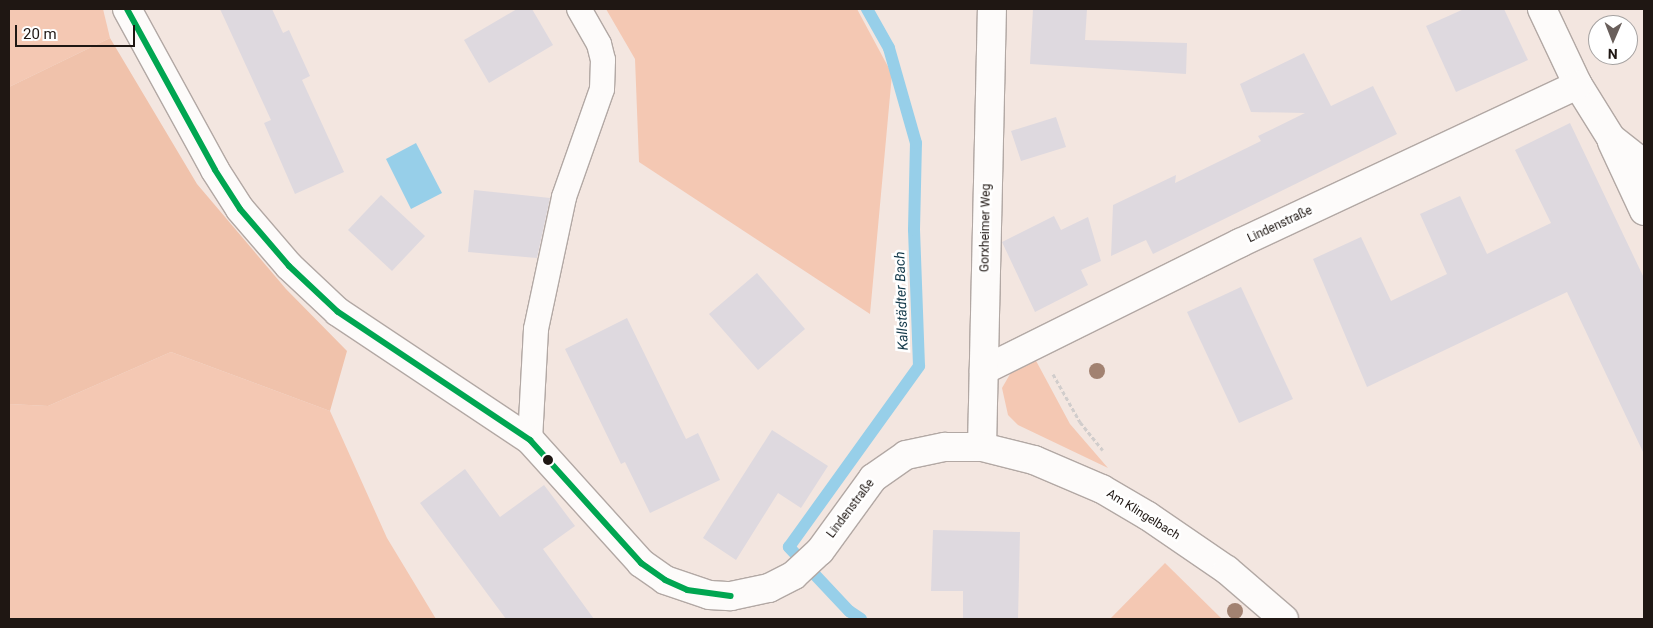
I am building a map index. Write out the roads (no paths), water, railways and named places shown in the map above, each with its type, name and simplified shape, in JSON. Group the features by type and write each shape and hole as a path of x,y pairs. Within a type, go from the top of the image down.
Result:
{"main road":[{"name":"Lindenstraße","path":"127,9 215,170 240,209 289,266 338,312 530,440 641,563 665,580 732,607 794,575 820,551 873,478 906,455 945,447 982,447"},
{"name":"Gorxheimer Weg","path":"982,447 992,9"},
{"path":"1542,9 1578,85 1611,138 1644,211"},
{"name":"Lindenstraße","path":"984,370 1040,344 1240,243 1578,85"},
{"path":"1611,138 1644,164"},
{"name":"Am Klingelbach","path":"982,447 1034,460 1102,489 1148,516 1227,570 1284,619"}],"lane":[{"path":"530,440 536,329 564,197 602,89 603,60 599,44 579,9"}],"water":[{"path":"416,143 442,193 411,209 386,159"}],"waterway":[{"name":"Kallstädter Bach","path":"861,619 849,611 789,547 919,366 914,230 916,143 889,48 867,9"}]}
